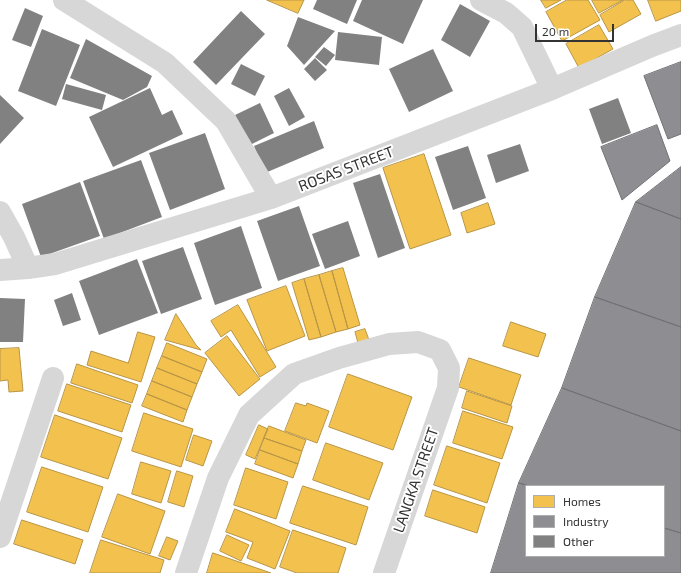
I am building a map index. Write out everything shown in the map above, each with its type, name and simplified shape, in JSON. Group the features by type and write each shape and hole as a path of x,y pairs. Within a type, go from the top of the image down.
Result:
{"street":[{"path":"64,0 165,63 226,121 272,198"},
{"path":"481,0 506,13 522,27 552,89"},
{"name":"ROSAS STREET","path":"0,270 55,264 272,198 552,89 681,35"},
{"path":"0,212 14,237 28,268"},
{"name":"LANGKA STREET","path":"186,573 218,478 250,415 294,374 339,358 389,344 418,342 440,350 450,368 448,388 384,573"},
{"path":"0,537 53,378"}],"building: Homes":[{"path":"267,0 304,0 298,13"},
{"path":"541,0 561,0 546,8"},
{"path":"567,0 588,0 600,20 562,41 546,12"},
{"path":"592,0 623,0 599,13"},
{"path":"625,0 633,0 641,14 609,32 600,15"},
{"path":"648,0 681,0 681,11 656,21"},
{"path":"599,25 613,49 579,68 566,44"},
{"path":"424,154 451,235 410,249 383,168"},
{"path":"488,203 495,224 467,233 461,213"},
{"path":"343,268 360,325 348,329 332,271"},
{"path":"332,271 348,329 336,332 319,275"},
{"path":"319,275 336,332 321,337 304,279"},
{"path":"304,279 321,337 309,340 292,283"},
{"path":"286,286 305,336 267,351 247,300"},
{"path":"238,305 276,367 260,377 231,330 221,337 211,321"},
{"path":"176,314 196,345 201,350 165,340"},
{"path":"511,322 546,334 538,357 503,346"},
{"path":"365,329 369,340 358,343 355,332"},
{"path":"138,332 155,337 141,382 87,365 91,351 128,363"},
{"path":"227,336 260,379 239,396 205,353"},
{"path":"167,343 207,359 202,372 162,356"},
{"path":"19,348 23,391 9,392 8,380 0,381 0,349"},
{"path":"162,356 202,372 197,384 157,368"},
{"path":"469,358 521,375 511,405 459,387"},
{"path":"77,364 138,385 132,403 71,383"},
{"path":"157,368 197,384 192,397 152,381"},
{"path":"348,374 412,397 393,450 329,427"},
{"path":"152,381 192,397 187,410 147,394"},
{"path":"67,384 131,405 122,432 58,411"},
{"path":"467,391 512,406 507,423 462,408"},
{"path":"147,394 187,410 183,422 142,406"},
{"path":"296,403 306,406 307,403 329,411 317,443 285,431"},
{"path":"463,411 513,427 502,459 453,443"},
{"path":"144,413 193,429 181,467 132,451"},
{"path":"55,415 122,438 108,479 41,457"},
{"path":"259,425 268,429 255,459 246,455"},
{"path":"269,426 306,440 302,451 264,438"},
{"path":"194,435 212,441 203,466 186,460"},
{"path":"264,438 302,451 298,464 260,450"},
{"path":"326,443 383,463 369,500 313,480"},
{"path":"447,446 500,463 487,503 434,485"},
{"path":"260,450 298,464 293,478 255,464"},
{"path":"141,462 171,471 161,503 132,494"},
{"path":"42,467 103,487 88,532 27,512"},
{"path":"246,468 288,482 276,519 234,505"},
{"path":"177,471 193,476 184,507 168,502"},
{"path":"303,486 368,507 356,545 290,523"},
{"path":"433,490 485,507 477,533 425,516"},
{"path":"118,494 165,511 150,554 102,537"},
{"path":"235,509 290,531 275,569 247,558 253,542 226,532"},
{"path":"22,520 83,540 75,564 14,544"},
{"path":"293,530 346,548 338,573 297,573 280,567"},
{"path":"227,535 249,545 241,561 220,551"},
{"path":"167,537 178,541 170,560 159,556"},
{"path":"101,540 164,560 160,573 90,573"},
{"path":"213,553 271,573 207,573"}],"building: Industry":[{"path":"681,62 681,134 668,139 644,76"},
{"path":"657,125 670,161 622,200 601,147"},
{"path":"681,167 681,219 636,202"},
{"path":"636,202 681,219 681,327 595,297"},
{"path":"595,297 681,327 681,431 562,388"},
{"path":"562,388 681,431 681,533 665,528 665,485 526,485 519,483"},
{"path":"519,483 526,485 525,557 665,557 665,528 681,533 681,573 491,573"}],"building: Other":[{"path":"317,0 357,0 347,24 313,9"},
{"path":"362,0 423,0 403,44 353,21"},
{"path":"460,4 490,21 470,57 441,40"},
{"path":"25,8 43,16 31,47 12,40"},
{"path":"241,11 265,34 216,85 193,62"},
{"path":"298,17 335,31 304,65 287,46"},
{"path":"42,29 80,45 56,106 18,91"},
{"path":"338,32 382,37 379,65 335,60"},
{"path":"86,39 152,76 147,87 123,100 70,78"},
{"path":"324,47 335,55 326,66 315,57"},
{"path":"433,49 453,91 409,112 389,69"},
{"path":"315,58 327,70 315,81 304,69"},
{"path":"241,64 265,76 255,96 231,84"},
{"path":"66,84 106,95 102,110 62,99"},
{"path":"150,88 162,115 172,110 183,134 113,167 89,117"},
{"path":"289,88 305,117 289,126 274,96"},
{"path":"0,95 24,118 0,144"},
{"path":"618,98 631,133 602,144 589,109"},
{"path":"260,103 274,133 250,145 235,115"},
{"path":"314,121 324,148 265,173 254,146"},
{"path":"205,133 225,189 170,210 149,153"},
{"path":"520,144 529,171 496,183 487,155"},
{"path":"468,146 486,198 453,210 435,157"},
{"path":"141,160 162,217 104,239 83,181"},
{"path":"380,174 405,248 378,258 353,183"},
{"path":"80,182 100,236 41,257 22,204"},
{"path":"299,206 320,266 278,281 257,221"},
{"path":"348,221 360,256 325,269 312,234"},
{"path":"241,226 262,288 215,305 194,243"},
{"path":"183,247 202,299 161,314 142,261"},
{"path":"137,259 158,313 99,335 79,281"},
{"path":"72,293 81,320 63,326 54,300"},
{"path":"0,298 25,299 23,342 0,342"}]}
